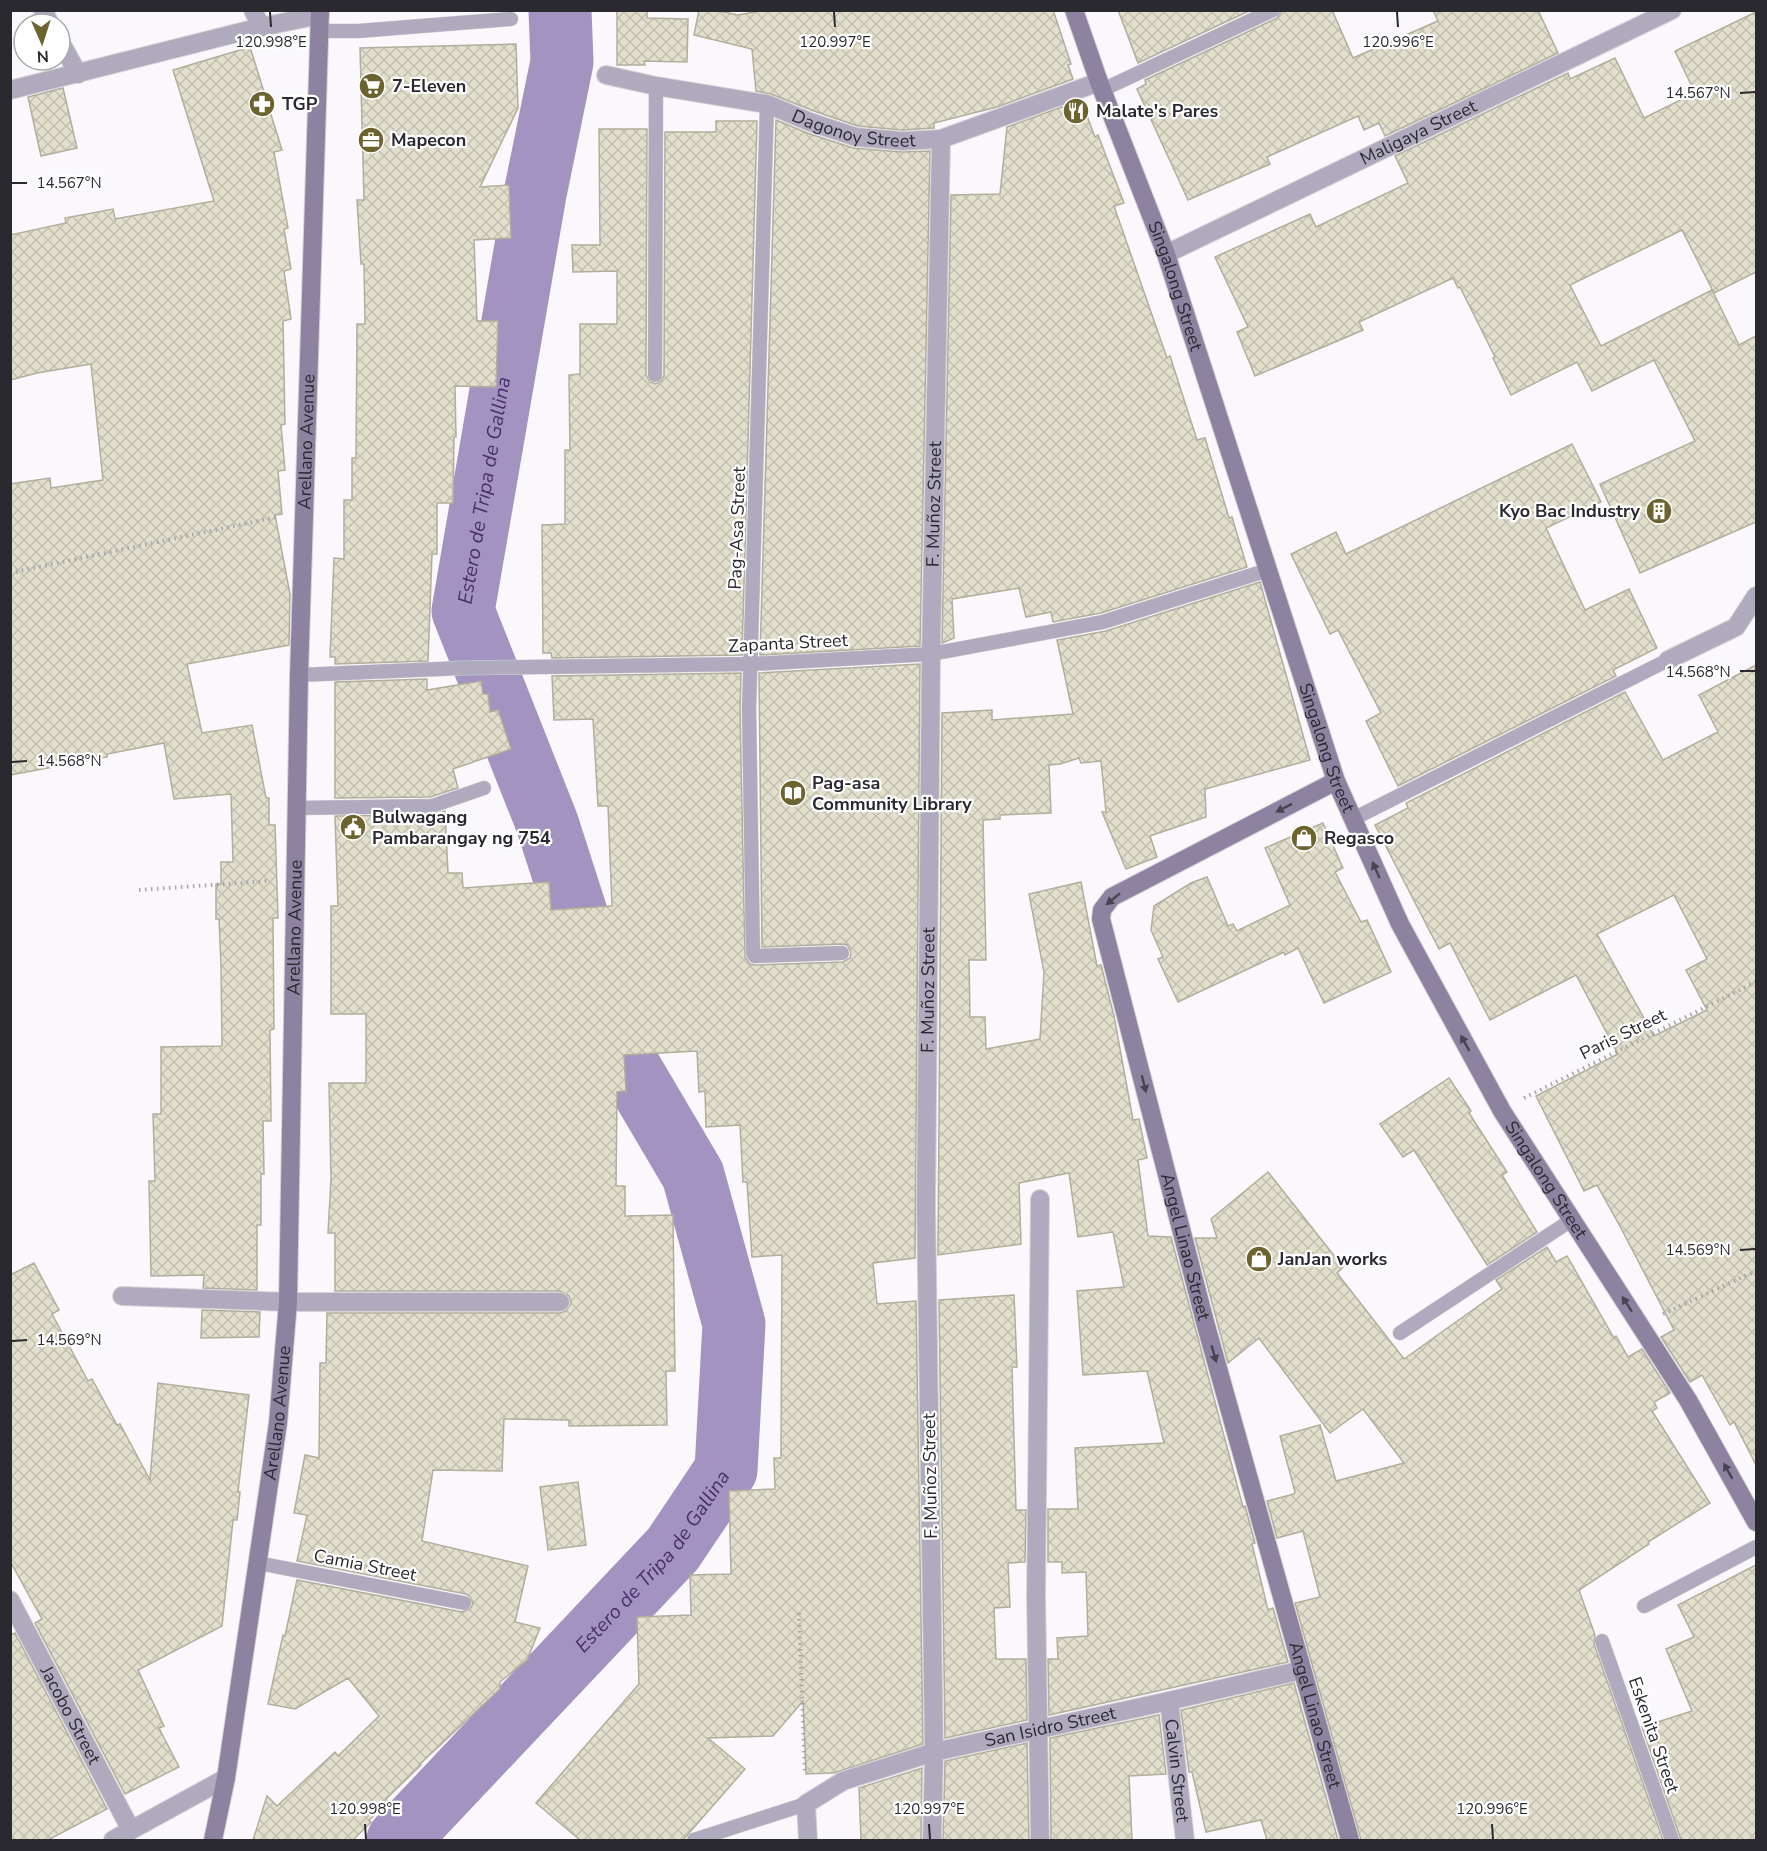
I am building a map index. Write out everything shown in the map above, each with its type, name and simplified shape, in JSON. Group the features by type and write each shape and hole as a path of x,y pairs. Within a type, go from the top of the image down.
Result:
{"street":[{"name":"Singalong Street","path":"1074,10 1166,254 1336,781 1400,924 1502,1111 1688,1400 1756,1522"},
{"name":"Maligaya Street","path":"1166,254 1672,10"},
{"path":"10,90 78,74 257,19 320,19"},
{"name":"Arellano Avenue","path":"213,1840 226,1778 278,1423 288,1302 304,512 320,19"},
{"path":"72,63 78,74"},
{"name":"Dagonoy Street","path":"606,75 656,86 767,104 810,122 856,137 902,141 941,139 1101,86"},
{"name":"F. Muñoz Street","path":"932,1840 934,1752 926,1207 931,654 941,139"},
{"path":"1668,660 1736,627 1756,596"},
{"name":"Angel Linao Street","path":"1336,781 1113,897 1102,910 1101,919 1205,1322 1350,1840"},
{"path":"1040,1199 1036,1597 1040,1840"},
{"path":"122,1296 288,1302 560,1302"},
{"name":"Jacobo Street","path":"10,1600 131,1830"},
{"name":"San Isidro Street","path":"806,1804 843,1781 934,1752 1302,1670"},
{"name":"Calvin Street","path":"1169,1701 1185,1840"},
{"path":"113,1840 226,1778"},
{"path":"806,1804 808,1840"}],"lane":[{"name":"Dagonoy Street","path":"1101,86 1273,10"},
{"path":"320,19 358,31 511,19"},
{"path":"655,375 656,86"},
{"name":"Pag-Asa Street","path":"767,104 749,709 753,953 755,956 842,953"},
{"name":"Zapanta Street","path":"300,675 463,668 752,664 931,654 1103,622 1268,570"},
{"path":"1353,819 1668,660"},
{"path":"297,808 432,806 484,788"},
{"path":"1400,1333 1573,1219"},
{"path":"1644,1606 1756,1547"},
{"name":"Camia Street","path":"258,1563 464,1603"},
{"name":"Eskenita Street","path":"1602,1641 1672,1840"},
{"path":"694,1840 806,1804"}],"path":[{"path":"10,573 304,512"},
{"path":"140,890 296,879"},
{"name":"Paris Street","path":"1502,1111 1756,982"},
{"path":"1640,1325 1756,1271"},
{"path":"800,1613 806,1804"}],"building":[{"path":"617,10 647,10 647,18 688,19 687,62 644,61 645,65 617,65"},
{"path":"699,10 715,10 738,15 766,10 1053,10 1071,64 1068,65 1073,79 997,107 934,123 934,128 902,130 858,126 771,94 756,91 752,49 694,35"},
{"path":"1118,10 1251,10 1138,63"},
{"path":"1282,10 1332,10 1353,58 1438,21 1433,10 1538,10 1558,53 1385,136 1379,123 1364,130 1358,116 1267,157 1270,164 1188,200 1137,89 1146,84 1145,80 1277,18"},
{"path":"1756,12 1756,272 1714,293 1682,230 1570,285 1601,346 1712,290 1739,345 1756,336 1756,522 1640,573 1600,484 1695,441 1654,360 1592,391 1577,362 1511,395 1493,358 1495,357 1460,287 1458,288 1453,278 1359,322 1363,330 1255,376 1237,332 1248,327 1215,257 1310,214 1316,227 1408,183 1395,156 1568,73 1570,79 1615,58 1644,118 1695,93 1675,51"},
{"path":"516,44 518,108 480,187 509,185 511,238 474,240 477,321 498,321 496,387 455,386 456,437 454,437 453,503 437,503 437,554 432,554 428,661 335,664 335,657 330,657 334,558 344,559 344,500 352,500 352,458 356,458 357,324 365,324 364,264 361,264 357,200 364,200 360,48"},
{"path":"250,47 282,150 274,152 288,228 284,229 291,269 284,271 291,319 283,321 285,424 281,425 285,470 278,471 282,514 275,515 290,594 289,645 187,664 202,733 252,725 266,798 269,798 269,825 275,825 278,918 273,918 274,1029 270,1030 271,1121 263,1121 264,1174 261,1174 261,1225 257,1225 257,1290 203,1288 204,1275 151,1276 149,1181 155,1181 153,1114 161,1114 161,1047 222,1046 221,965 219,919 216,919 216,884 221,884 221,862 233,862 231,794 174,799 164,743 107,754 107,757 10,775 10,484 50,478 51,488 103,480 91,364 10,380 10,235 66,223 65,218 113,209 115,219 214,201 173,70"},
{"path":"63,88 77,148 41,156 28,97"},
{"path":"1081,100 1095,137 1098,135 1124,203 1114,206 1167,358 1170,356 1197,440 1205,438 1229,518 1232,517 1247,567 1101,613 1053,622 1051,612 1026,617 1019,588 952,599 954,638 942,643 951,195 1000,194 1007,127"},
{"path":"776,120 853,148 901,152 930,151 920,646 760,655"},
{"path":"716,121 757,121 742,655 552,658 551,653 543,653 542,525 565,524 565,450 570,450 569,375 580,374 580,324 617,324 617,271 573,272 572,245 600,245 599,129 647,129 646,375 650,382 656,384 662,380 664,375 665,132 716,132"},
{"path":"1572,444 1601,502 1546,528 1585,610 1629,589 1657,648 1613,670 1616,676 1398,786 1366,721 1381,713 1338,630 1330,634 1291,554 1336,532 1346,554"},
{"path":"1260,582 1310,760 1205,789 1206,817 1150,836 1157,857 1126,869 1102,812 1106,812 1101,761 1081,763 1079,758 1049,765 1051,813 1000,815 1000,819 983,820 986,960 969,960 970,1017 985,1017 986,1049 1040,1039 1044,972 1029,894 1081,882 1097,966 1101,965 1114,1016 1133,1120 1139,1119 1147,1158 1138,1160 1148,1236 1171,1237 1243,1507 1245,1506 1255,1543 1252,1544 1268,1610 1273,1608 1288,1662 1049,1715 1048,1659 1058,1659 1057,1638 1088,1636 1086,1572 1062,1573 1062,1562 1048,1562 1048,1509 1078,1509 1075,1448 1164,1443 1147,1371 1083,1375 1077,1291 1124,1287 1113,1232 1078,1237 1069,1173 1019,1183 1021,1244 938,1255 942,713 992,710 992,720 1073,714 1057,640 1106,631"},
{"path":"920,664 915,1258 873,1263 877,1304 916,1301 923,1744 834,1773 806,1774 803,1701 773,1736 708,1738 745,1769 683,1840 580,1840 536,1803 639,1684 637,1617 691,1615 690,1575 731,1574 729,1491 775,1489 774,1458 781,1458 782,1255 752,1257 747,1182 743,1182 740,1125 706,1127 705,1091 699,1092 697,1051 624,1055 626,1091 617,1092 616,1186 625,1186 625,1216 673,1215 675,1371 666,1371 667,1425 569,1426 569,1420 504,1419 502,1471 433,1470 422,1541 528,1566 515,1622 540,1628 527,1660 500,1682 500,1689 386,1799 389,1802 369,1820 371,1822 353,1840 253,1840 267,1796 277,1806 335,1752 338,1756 379,1716 348,1678 295,1709 268,1704 297,1580 462,1612 470,1609 473,1604 466,1594 297,1561 307,1515 294,1513 305,1455 319,1458 320,1363 326,1363 327,1313 560,1313 566,1311 571,1303 569,1296 560,1291 335,1291 335,1233 328,1233 331,1179 329,1083 366,1083 366,1014 331,1014 331,906 338,906 335,816 432,815 445,811 448,873 462,873 463,888 549,882 551,910 612,906 608,806 598,806 593,719 554,720 552,676 741,673 745,957 750,964 755,965 843,962 850,958 851,952 847,945 842,944 762,947 759,673"},
{"path":"1756,665 1756,1465 1734,1422 1730,1425 1702,1375 1690,1382 1661,1337 1674,1330 1597,1185 1584,1191 1536,1096 1618,1054 1576,975 1490,1020 1450,943 1439,949 1375,825 1408,808 1406,803 1625,692 1663,760 1718,732 1699,695","holes":["1674,895 1707,959 1686,970 1707,1010 1654,1036 1597,934"]},
{"path":"427,679 427,690 481,681 483,694 488,694 490,712 498,710 511,749 453,769 458,788 430,797 335,798 335,682"},
{"path":"1323,823 1343,868 1335,872 1361,922 1367,920 1391,972 1324,1003 1298,948 1285,955 1284,952 1178,1002 1158,959 1163,957 1151,930 1154,906 1191,883 1207,877 1228,926 1233,924 1237,931 1290,905 1265,848"},
{"path":"1449,1078 1507,1172 1502,1175 1537,1232 1487,1265 1414,1150 1403,1157 1380,1124"},
{"path":"1268,1172 1343,1267 1337,1273 1404,1359 1502,1289 1496,1280 1547,1247 1556,1262 1567,1256 1614,1338 1616,1336 1628,1357 1642,1349 1670,1393 1654,1402 1657,1408 1652,1411 1710,1503 1648,1542 1649,1544 1579,1590 1595,1635 1594,1644 1663,1840 1361,1840 1295,1603 1320,1597 1303,1531 1277,1538 1267,1501 1295,1492 1280,1436 1320,1425 1336,1481 1404,1463 1363,1409 1330,1433 1259,1338 1228,1363 1195,1238 1217,1238 1211,1219"},
{"path":"34,1263 59,1310 52,1314 88,1381 92,1379 117,1425 120,1424 150,1480 158,1383 249,1395 237,1520 233,1520 222,1626 138,1670 164,1726 159,1728 179,1767 125,1794 35,1623 42,1619 10,1561 10,1275"},
{"path":"1014,1295 1017,1367 1012,1367 1016,1510 1026,1510 1025,1562 1008,1563 1010,1607 994,1608 996,1659 1026,1659 1027,1720 945,1738 939,1300"},
{"path":"202,1310 260,1312 259,1337 201,1338"},
{"path":"578,1482 586,1545 548,1550 540,1487"},
{"path":"1756,1565 1756,1840 1681,1840 1642,1727 1692,1711 1666,1649 1694,1637 1678,1605"},
{"path":"15,1633 107,1809 48,1840 10,1840 10,1635"},
{"path":"1294,1683 1338,1840 1267,1840 1261,1820 1206,1832 1192,1772 1189,1772 1181,1710"},
{"path":"1159,1715 1166,1774 1129,1776 1132,1840 1051,1840 1050,1738"},
{"path":"1027,1743 1029,1840 943,1840 945,1761"},
{"path":"922,1768 921,1840 861,1840 859,1788"}],"waterway":[{"name":"Estero de Tripa de Gallina","path":"398,1840 673,1549 726,1470 734,1324 693,1175 621,1053 547,823 463,611 535,194 562,62 560,10"}],"place":[{"name":"7-Eleven","path":"372,86"},
{"name":"TGP","path":"262,104"},
{"name":"Malate's Pares","path":"1076,111"},
{"name":"Mapecon","path":"371,140"},
{"name":"Kyo Bac Industry","path":"1659,511"},
{"name":"Pag-asa Community Library","path":"793,793"},
{"name":"Bulwagang Pambarangay ng 754","path":"353,827"},
{"name":"Regasco","path":"1304,838"},
{"name":"JanJan works","path":"1259,1259"}]}
